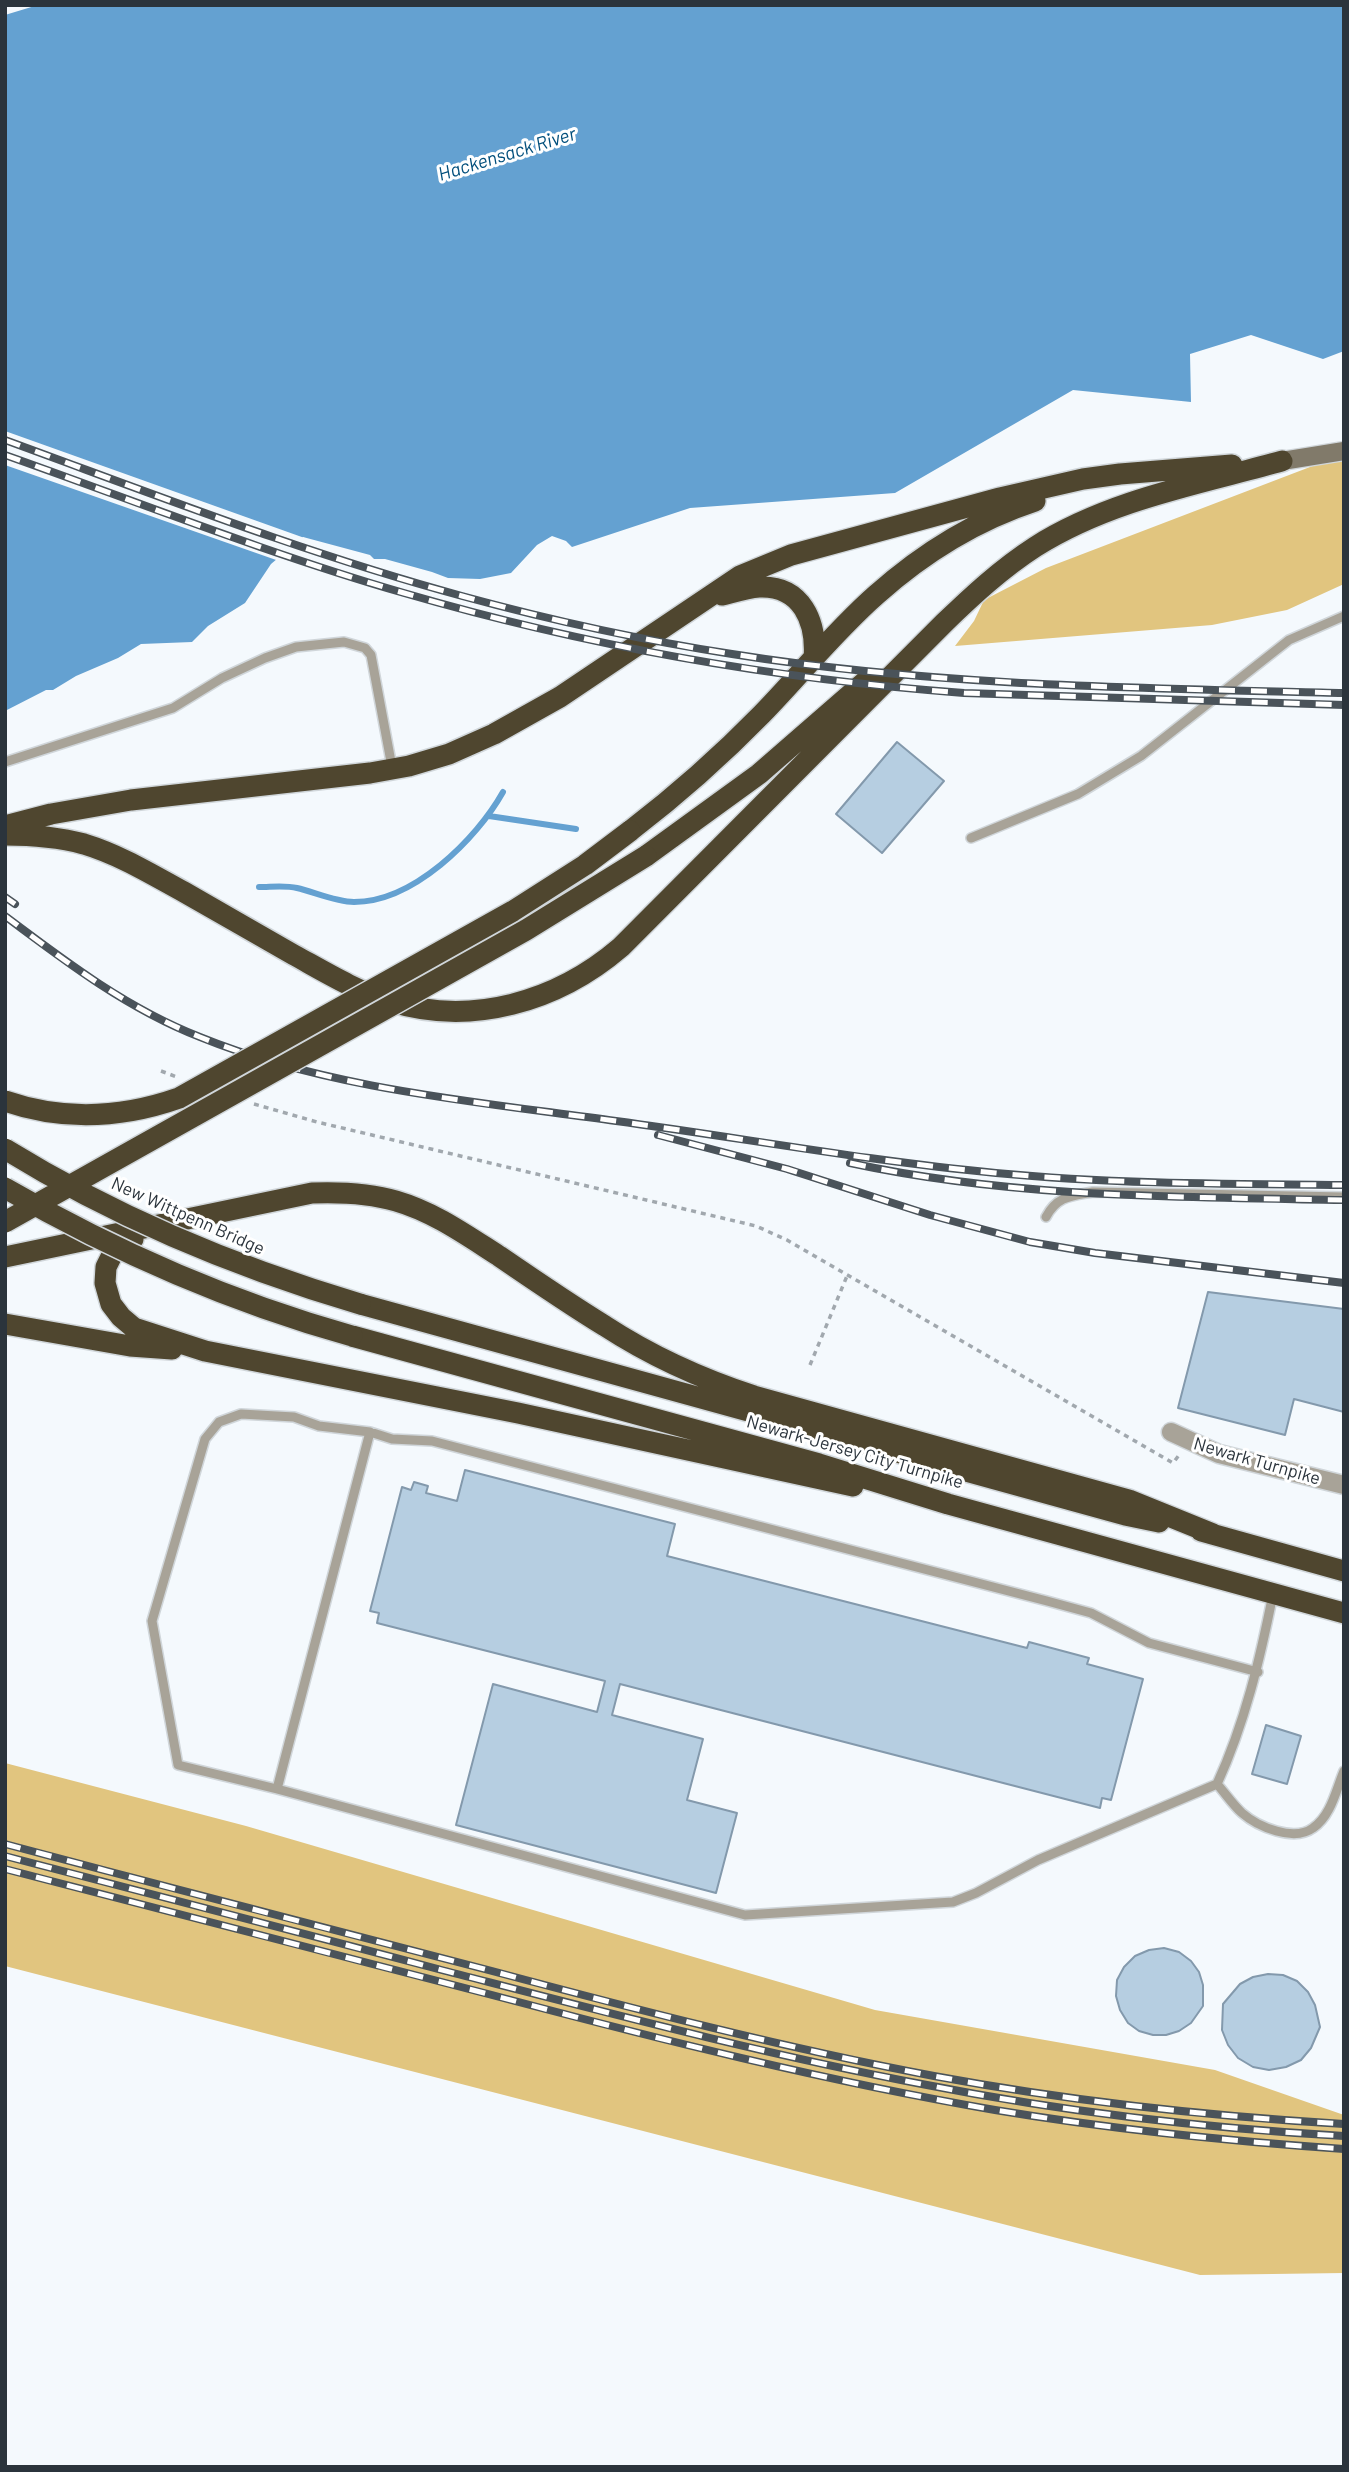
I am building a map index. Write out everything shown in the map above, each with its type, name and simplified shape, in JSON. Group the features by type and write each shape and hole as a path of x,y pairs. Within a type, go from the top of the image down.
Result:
{"highway":[{"path":"5,1222 526,930 646,856 760,774 853,694 937,615 1036,546 1098,515 1147,498 1282,461"},
{"path":"5,826 51,814 131,800 392,769 449,754 494,734 560,697 740,576 777,559 1000,498 1083,479 1282,461"},
{"path":"5,1101 48,1112 87,1115 135,1111 179,1098 513,911 586,865 702,772 875,596 953,538 1007,512 1040,500 1107,484 1282,461"},
{"path":"5,835 65,839 111,854 343,982 388,1001 445,1011 505,1007 569,984 597,967 621,947 982,586"},
{"path":"706,599 761,587 780,590 790,595 804,608 812,624 814,659"},
{"name":"New Wittpenn Bridge","path":"5,1149 67,1186 169,1236 270,1276 360,1304"},
{"name":"Newark-Jersey City Turnpike","path":"5,1188 88,1233 158,1265 259,1306 352,1336 819,1464 947,1504 1344,1613"},
{"path":"5,1257 312,1193 345,1193 394,1200 451,1226 625,1338 693,1373 777,1402 1129,1500 1213,1534"},
{"path":"192,1219 123,1243 109,1260 104,1283 111,1304 134,1328 205,1351 519,1413 815,1479 947,1504"},
{"name":"Newark-Jersey City Turnpike","path":"360,1304 1125,1515 1213,1534 1344,1571"},
{"path":"5,1324 130,1346 205,1351"}],"main road":[{"path":"1282,461 1344,451"}],"street":[{"name":"Newark Turnpike","path":"1171,1432 1219,1454 1344,1485"}],"lane":[{"path":"971,838 1079,794 1141,756 1289,640 1344,616"},
{"path":"5,762 173,708 222,678 296,647 344,642 365,648 371,655 392,769"},
{"path":"1046,1217 1052,1205 1060,1200 1093,1192 1344,1197"},
{"path":"1258,1672 1149,1643 1091,1613 432,1441 392,1438 370,1432 319,1426 294,1418 241,1414 219,1422 205,1438 152,1621 178,1765 277,1789 745,1915 953,1902 976,1893 1038,1860 1217,1784 1232,1751 1258,1672 1273,1592"},
{"path":"277,1789 370,1432"},
{"path":"1217,1784 1243,1814 1287,1835 1312,1830 1328,1810 1344,1771"}],"path":[{"path":"161,1071 187,1080"},
{"path":"252,1104 317,1122 756,1226 787,1240 1173,1463 1188,1441"},
{"path":"810,1365 846,1276"}],"shaded area":[{"path":"1344,454 1344,584 1287,610 1212,625 955,646 974,621 984,600 1046,568"},
{"path":"5,1763 246,1826 875,2010 1215,2070 1344,2115 1344,2273 1200,2275 5,1966"}],"water":[{"name":"Hackensack River","path":"38,5 1344,5 1344,351 1323,359 1251,335 1190,354 1191,402 1073,390 895,493 690,508 572,547 566,541 552,536 537,545 511,573 480,579 448,578 303,537 271,564 245,603 208,626 192,642 141,644 118,658 5,711 5,15"}],"pier":[{"path":"5,431 341,551 304,541 279,561 5,465"}],"building":[{"path":"897,742 944,781 882,853 836,814"},
{"path":"1208,1292 1344,1309 1344,1412 1294,1399 1285,1435 1178,1408"},
{"path":"465,1470 675,1524 667,1556 1027,1648 1029,1642 1089,1658 1087,1664 1143,1679 1111,1800 1102,1798 1100,1808 620,1684 612,1715 703,1739 687,1800 737,1813 716,1893 456,1825 493,1684 597,1712 605,1681 377,1623 379,1613 370,1611 402,1487 411,1490 414,1482 428,1486 426,1493 457,1501"},
{"path":"1266,1725 1301,1736 1287,1784 1252,1774"},
{"path":"1164,1948 1179,1952 1191,1961 1199,1972 1203,1985 1203,2006 1191,2023 1179,2031 1153,2035 1139,2031 1128,2023 1116,1996 1117,1980 1124,1967 1135,1956"},
{"path":"1283,1975 1297,1981 1308,1992 1315,2005 1320,2027 1311,2048 1301,2060 1286,2067 1269,2070 1253,2067 1238,2058 1228,2045 1222,2030 1223,2004 1240,1984 1253,1977"}],"waterway":[{"path":"259,887 292,887 347,902 376,899 398,892 420,880 460,848 503,792"},
{"path":"489,816 576,829"}],"railway":[{"path":"5,440 346,562 529,613 664,642 808,665 960,679 1114,687 1344,693"},
{"path":"5,455 253,545 354,578 542,629 681,658 822,679 964,693 1344,705"},
{"path":"5,897 15,904"},
{"path":"5,916 98,983 173,1026 249,1055 352,1081 458,1100 948,1168 1039,1177 1126,1181 1344,1185"},
{"path":"658,1135 787,1169 930,1215 1030,1242 1095,1253 1344,1283"},
{"path":"850,1163 911,1175 1034,1189 1158,1196 1344,1200"},
{"path":"5,1844 657,2014 878,2065 1087,2100 1241,2117 1344,2124"},
{"path":"5,1856 621,2016 865,2073 1083,2111 1344,2136"},
{"path":"5,1869 617,2027 868,2086 995,2110 1125,2129 1344,2149"}]}
